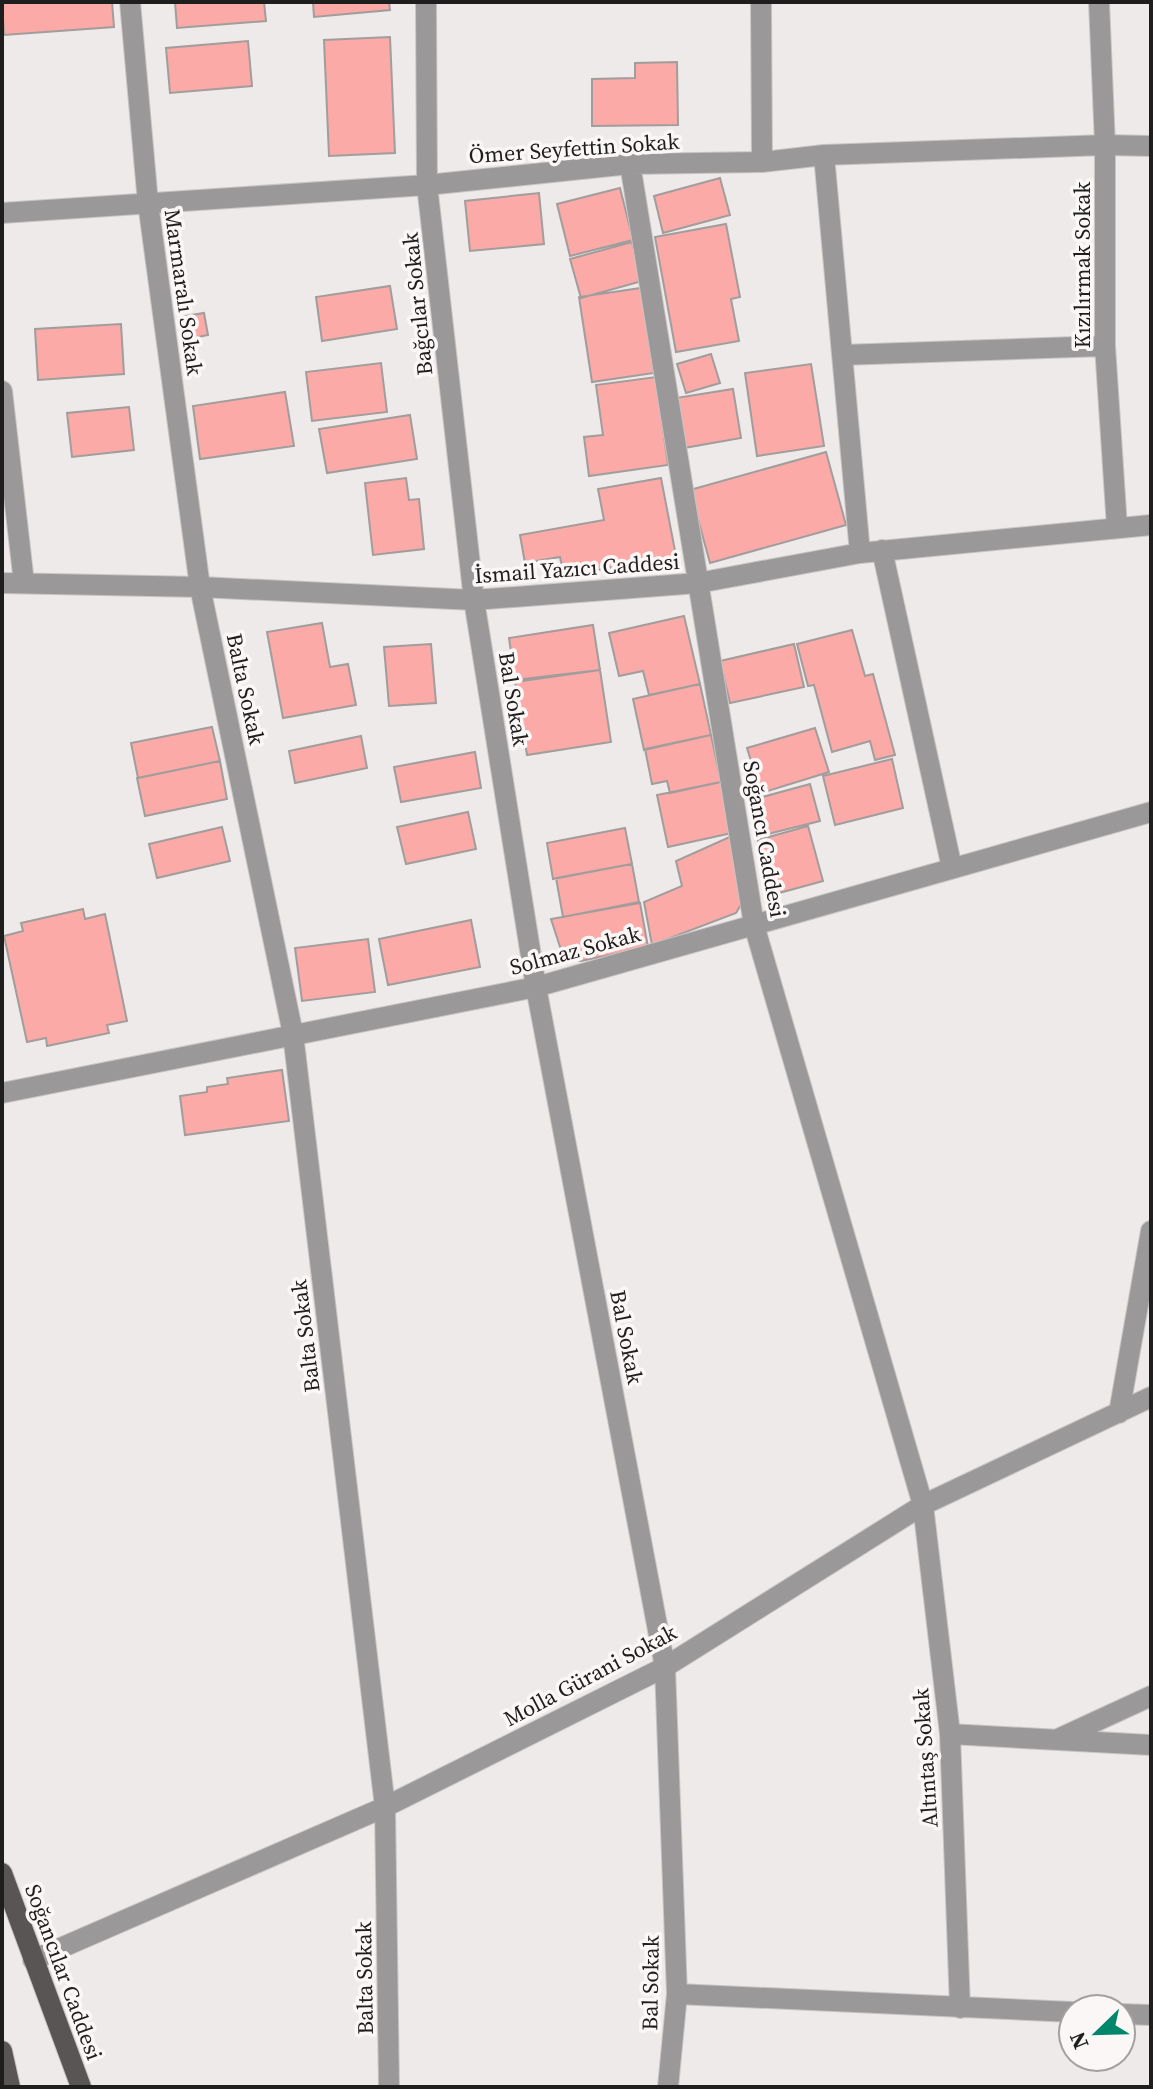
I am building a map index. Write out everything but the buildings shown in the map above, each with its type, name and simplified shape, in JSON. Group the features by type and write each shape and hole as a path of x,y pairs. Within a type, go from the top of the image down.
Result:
{"main road":[{"name":"Soğancılar Caddesi","path":"2,1873 81,2087"},
{"path":"2,2051 10,2087"}],"street":[{"name":"Marmaralı Sokak","path":"130,2 148,203 200,587"},
{"name":"Bağcılar Sokak","path":"426,2 427,185 474,600"},
{"path":"761,2 762,162"},
{"name":"Kızılırmak Sokak","path":"1099,2 1105,145 1105,346 1117,527"},
{"name":"Ömer Seyfettin Sokak","path":"2,213 427,185 630,164 762,162 824,155 1105,145 1151,146"},
{"path":"824,155 860,553"},
{"name":"Soğancı Caddesi","path":"630,164 754,925 923,1505"},
{"path":"842,355 1105,346"},
{"path":"2,391 24,583"},
{"name":"İsmail Yazıcı Caddesi","path":"2,583 200,587 474,600 698,583 882,550 1151,525"},
{"path":"882,550 952,868"},
{"name":"Balta Sokak","path":"200,587 293,1034 385,1807 389,2087"},
{"name":"Bal Sokak","path":"474,600 536,987 665,1667 677,1994 668,2087"},
{"name":"Solmaz Sokak","path":"2,1093 536,987 1151,812"},
{"path":"1119,1413 1151,1231"},
{"name":"Molla Gürani Sokak","path":"33,1960 385,1807 665,1667 923,1505 1151,1397"},
{"name":"Altıntaş Sokak","path":"923,1505 950,1734 960,2008"},
{"path":"1058,1739 1151,1696"},
{"path":"950,1734 1151,1745"},
{"path":"677,1994 1057,2011"}]}
